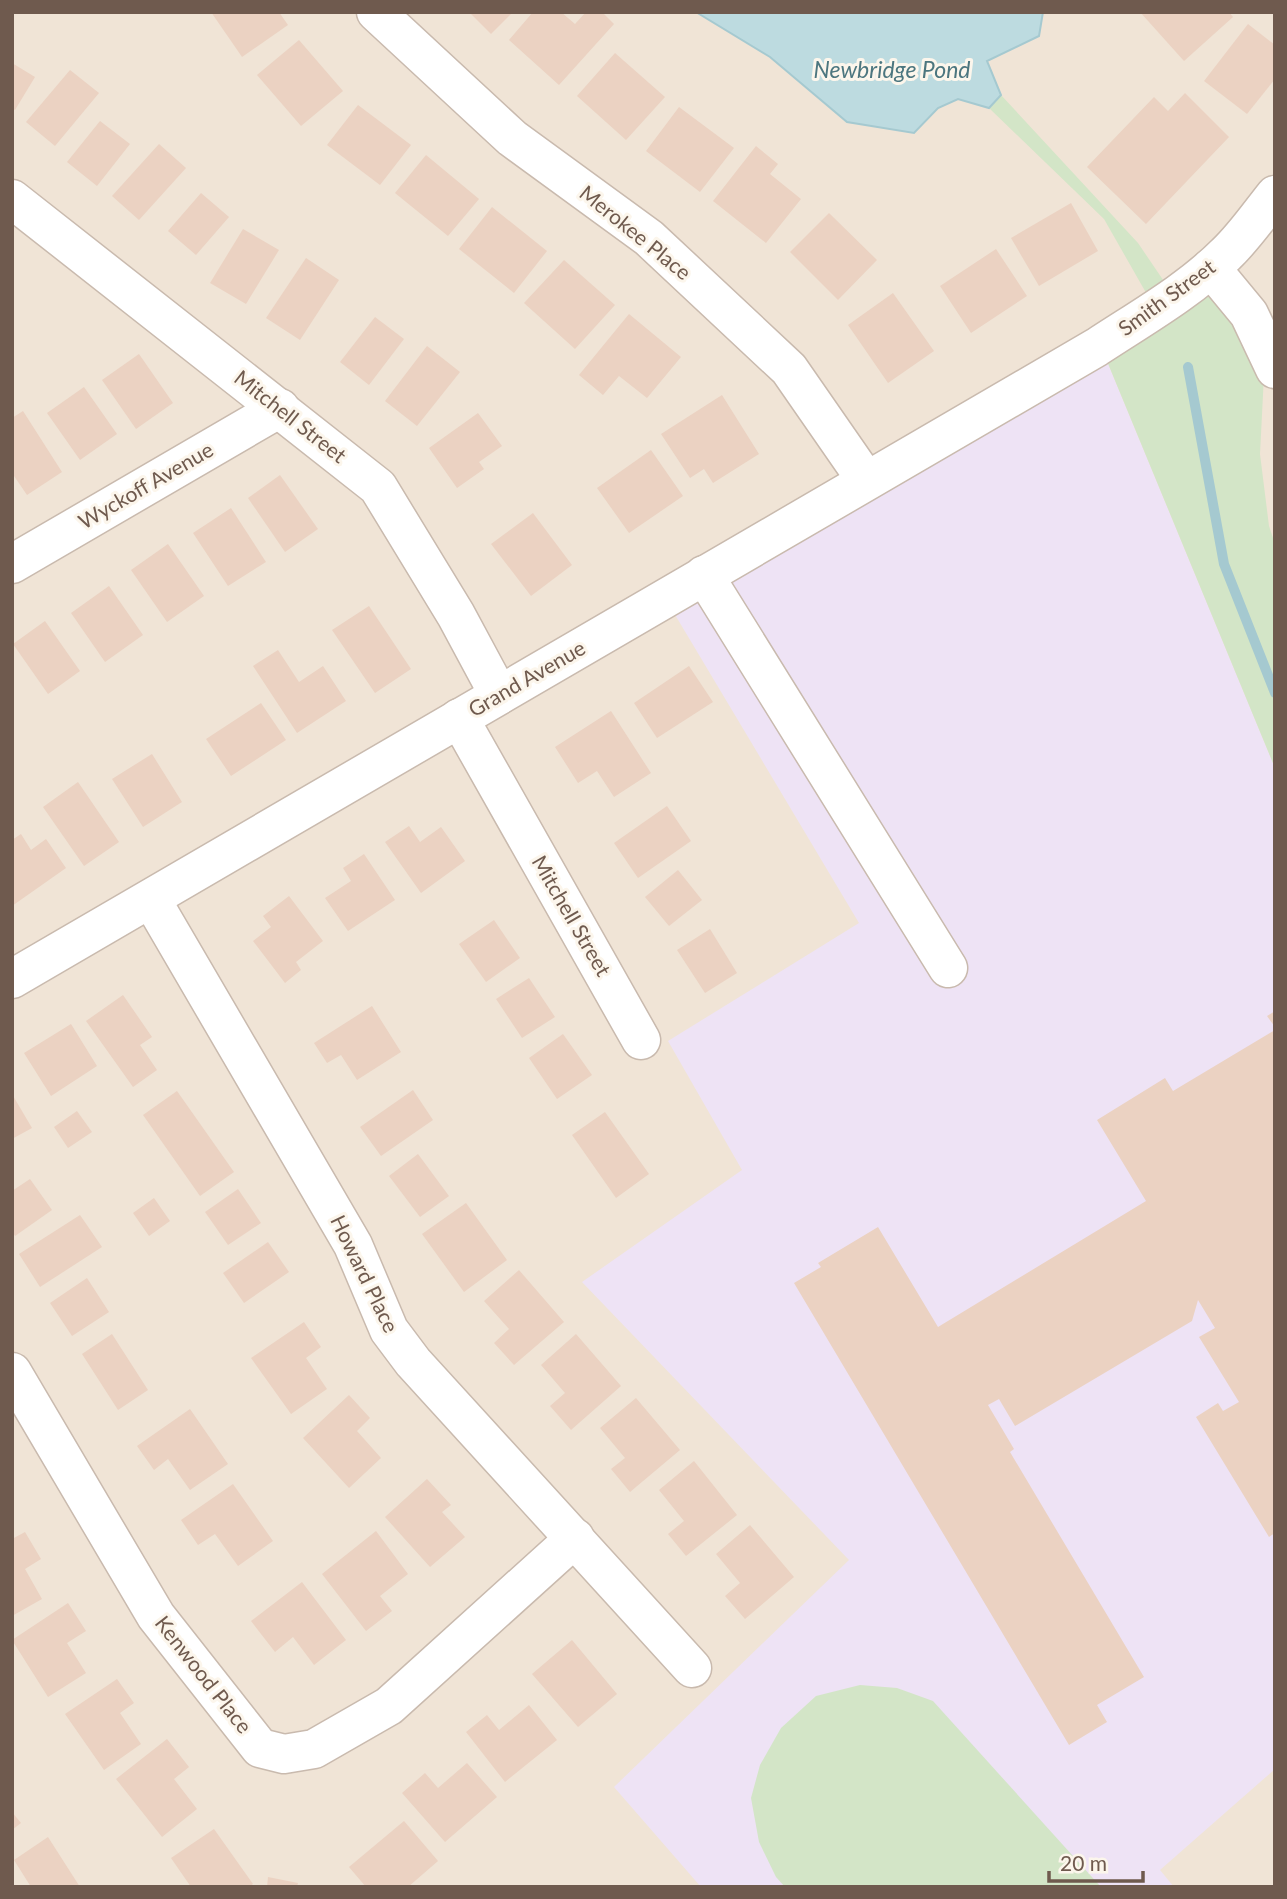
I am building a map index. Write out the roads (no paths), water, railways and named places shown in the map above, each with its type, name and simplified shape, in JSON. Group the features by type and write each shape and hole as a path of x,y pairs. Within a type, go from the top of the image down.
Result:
{"street":[{"name":"Merokee Place","path":"376,12 512,138 649,238 789,369 866,480"},
{"name":"Smith Street","path":"1041,378 1169,300 1211,268 1241,237 1275,195"},
{"name":"Mitchell Street","path":"12,199 379,487 456,615 499,695"},
{"path":"1211,268 1249,314 1275,369"},
{"name":"Grand Avenue","path":"12,979 1041,378"},
{"name":"Wyckoff Avenue","path":"12,565 280,408"},
{"path":"704,575 948,968"},
{"name":"Mitchell Street","path":"459,718 641,1040"},
{"name":"Howard Place","path":"151,899 353,1245 389,1330 413,1362 692,1668"},
{"name":"Kenwood Place","path":"12,1372 156,1616 260,1748 284,1754 314,1749 389,1706 575,1538"}],"water":[{"name":"Newbridge Pond","path":"696,12 1043,12 1039,36 987,61 1001,95 989,108 958,99 938,108 914,133 847,122 770,57"}],"waterway":[{"path":"1188,367 1224,564 1275,693"}]}
